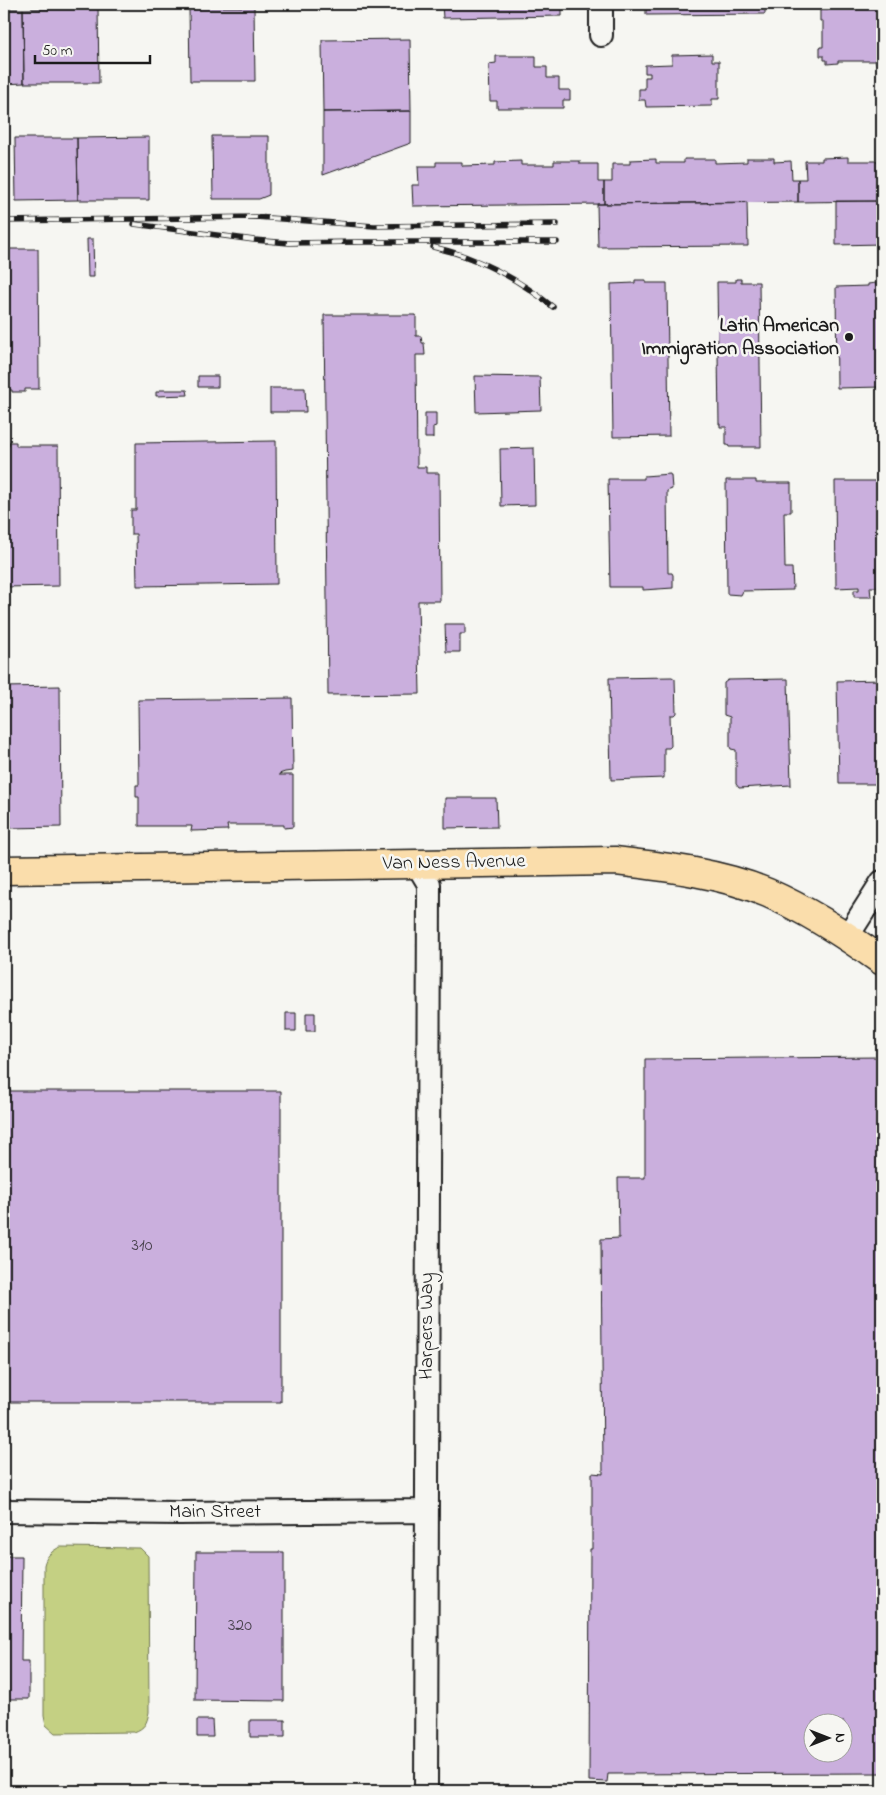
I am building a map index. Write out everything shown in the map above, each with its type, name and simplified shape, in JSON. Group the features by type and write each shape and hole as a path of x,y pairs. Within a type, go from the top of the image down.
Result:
{"main road":[{"name":"Van Ness Avenue","path":"4,870 615,861 670,868 716,877 767,893 812,915 882,961"}],"street":[{"path":"601,4 601,35"},
{"name":"Harpers Way","path":"418,864 429,884 426,1791"},
{"path":"847,937 882,882"},
{"name":"Main Street","path":"4,1511 179,1513 426,1511"}],"green space":[{"path":"60,1547 140,1548 148,1556 149,1712 145,1725 134,1732 55,1733 46,1725 44,1715 44,1565 50,1554"}],"building":[{"path":"442,4 562,4 562,16 443,18"},
{"path":"646,4 765,4 765,14 646,15"},
{"path":"827,4 837,4 837,6 875,6 875,4 882,4 882,63 876,63 876,61 838,61 838,63 827,64 824,56 820,56 820,47 823,47 823,21 820,21 820,10 827,10"},
{"path":"189,7 254,7 255,81 190,81"},
{"path":"98,8 99,83 24,83 23,9"},
{"path":"4,9 23,9 24,83 4,84"},
{"path":"410,39 411,111 323,112 322,40"},
{"path":"712,54 712,61 719,61 719,99 712,99 712,106 646,107 645,100 639,100 639,89 645,89 645,77 650,77 650,73 645,73 645,65 672,64 672,55"},
{"path":"496,56 536,56 536,67 547,67 547,78 559,78 559,90 570,90 570,100 563,100 563,108 497,108 497,101 490,101 489,64 496,63"},
{"path":"411,111 411,143 323,175 323,112"},
{"path":"212,136 269,136 269,195 259,199 213,199"},
{"path":"149,137 149,200 78,200 77,138"},
{"path":"15,138 77,138 78,200 16,201"},
{"path":"848,157 848,161 880,161 880,157 882,157 882,201 798,202 798,179 806,179 805,161 822,161 822,158"},
{"path":"747,158 774,158 774,162 791,161 792,179 798,179 798,202 604,204 604,182 612,182 612,164 630,164 630,160 656,159 656,163 684,163 684,159 715,159 715,163 747,162"},
{"path":"521,161 521,165 554,165 554,161 580,161 580,164 598,164 598,182 604,182 604,204 413,206 412,185 419,185 418,166 436,166 436,162 462,162 462,166 495,165 495,162"},
{"path":"836,201 882,201 882,244 836,245"},
{"path":"747,202 748,246 598,247 597,204"},
{"path":"87,239 93,239 94,277 88,277"},
{"path":"4,249 38,249 39,389 25,389 25,392 4,390"},
{"path":"736,279 741,279 741,282 759,282 761,447 729,447 726,445 726,427 720,427 719,424 717,282 736,282"},
{"path":"635,280 646,280 646,283 667,283 669,436 613,437 611,284 635,283"},
{"path":"876,283 876,286 882,286 882,387 837,388 836,287 868,286 868,284"},
{"path":"324,315 416,315 416,336 421,336 422,343 424,343 425,355 416,355 417,467 426,467 426,473 439,473 440,601 418,601 420,694 328,695"},
{"path":"198,376 218,376 218,387 198,387"},
{"path":"475,376 540,377 541,410 476,412"},
{"path":"270,388 305,388 306,412 270,412"},
{"path":"159,390 187,390 188,395 156,396 156,392 159,392"},
{"path":"425,413 436,413 436,426 433,427 433,438 425,438"},
{"path":"276,441 277,584 137,586 136,534 131,534 131,510 136,510 136,443"},
{"path":"9,442 16,442 16,446 58,446 59,586 4,587 4,445 9,446"},
{"path":"534,448 535,505 501,506 500,449"},
{"path":"670,474 672,489 667,491 668,573 673,575 673,588 643,590 643,587 610,587 608,479 644,479 644,476"},
{"path":"726,480 756,480 756,483 791,483 791,512 784,512 785,568 792,568 793,590 743,591 741,595 727,594"},
{"path":"835,481 882,481 882,587 870,587 871,597 854,597 854,590 859,590 859,587 836,588"},
{"path":"445,624 465,624 465,634 460,634 460,652 446,652"},
{"path":"672,677 675,679 676,713 670,715 671,746 664,748 664,778 611,780 609,678"},
{"path":"788,679 791,785 739,788 736,784 736,750 730,747 730,717 724,715 724,683 728,680"},
{"path":"882,680 882,784 839,784 837,681"},
{"path":"60,686 61,827 8,828 10,832 4,832 4,687"},
{"path":"292,698 293,771 279,775 293,775 293,827 284,828 284,825 227,825 228,830 191,831 192,826 139,826 139,797 136,797 136,785 139,785 138,700"},
{"path":"445,798 496,798 497,827 445,828"},
{"path":"286,1013 296,1013 296,1031 286,1031"},
{"path":"306,1013 315,1013 315,1031 306,1031"},
{"path":"882,1057 882,1773 608,1774 607,1782 589,1781 592,1473 603,1474 601,1239 619,1238 618,1178 645,1178 645,1059"},
{"path":"4,1091 281,1091 281,1402 4,1402"},
{"path":"196,1552 284,1552 284,1701 195,1700"},
{"path":"4,1556 22,1556 21,1661 29,1661 29,1699 4,1699"},
{"path":"197,1720 212,1720 213,1737 197,1737"},
{"path":"250,1720 285,1720 285,1737 250,1737"}],"railway":[{"path":"4,221 256,217 374,226 557,224"},
{"path":"134,224 289,243 557,242"},
{"path":"433,247 450,251 496,270 525,287 553,307"}],"place":[{"name":"Latin American Immigration Association","path":"849,337"}]}
